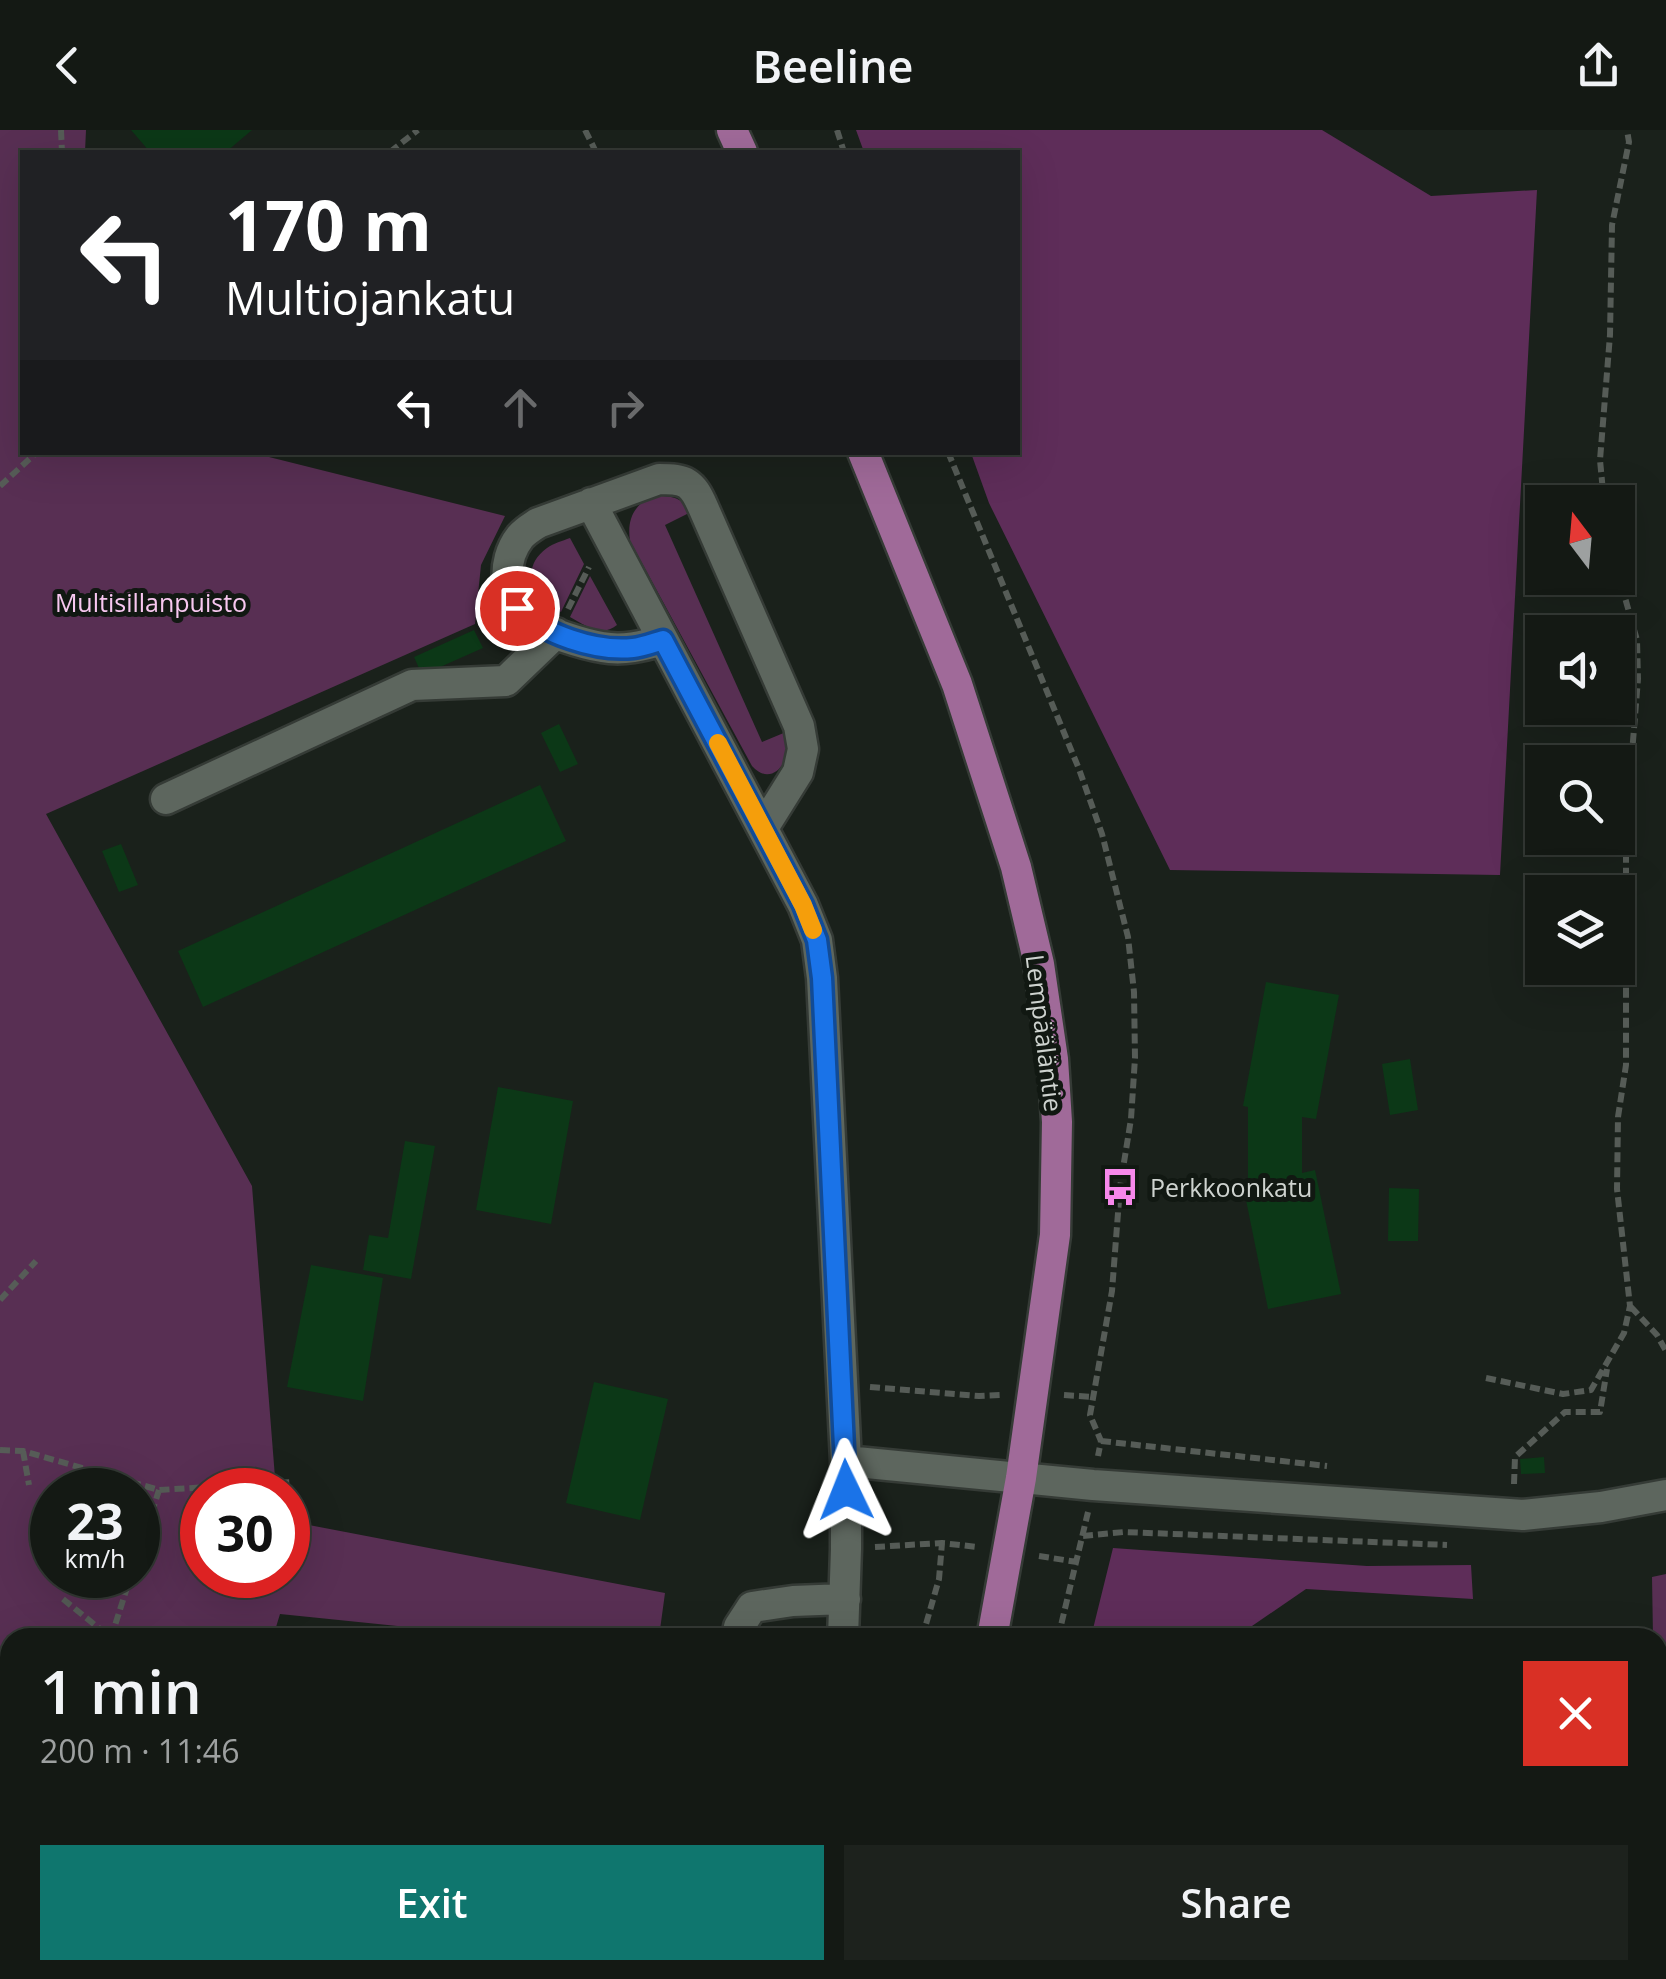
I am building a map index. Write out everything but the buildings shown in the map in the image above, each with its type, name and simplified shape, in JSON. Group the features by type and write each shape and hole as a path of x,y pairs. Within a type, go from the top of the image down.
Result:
{"main road":[{"name":"Lempääläntie","path":"864,455 957,684 1016,866 1039,964 1052,1059 1057,1122 1054,1235 1021,1478 994,1628"}],"street":[{"path":"663,640 635,648 603,648 530,621 517,608 508,589 507,567 522,534 538,522 597,514 659,478 680,478 692,486 799,726 803,749 798,772 763,828"},
{"path":"597,514 803,905 817,940 846,1461 844,1628"},
{"path":"166,799 412,685 506,681 556,633"},
{"path":"846,1461 1263,1498 1524,1515 1620,1505 1666,1495"},
{"path":"740,1628 752,1607 846,1599"}],"path":[{"path":"393,150 418,130"},
{"path":"1602,485 1600,460 1610,336 1612,226 1629,142 1627,130"},
{"path":"0,486 34,455"},
{"path":"949,455 1079,769 1102,834 1128,938 1136,1058 1112,1291 1090,1415 1101,1441 1345,1468"},
{"path":"556,633 590,566 597,514"},
{"path":"584,554 599,582"},
{"path":"1486,1378 1563,1394 1591,1390 1624,1333 1630,1306 1617,1190 1617,1153 1626,1065 1626,828 1638,679 1637,640 1624,595"},
{"path":"0,1300 36,1261"},
{"path":"1630,1306 1666,1351"},
{"path":"1532,1486 1514,1486 1515,1457 1566,1412 1600,1412 1608,1363"},
{"path":"840,1386 979,1396 1032,1393 1094,1397"},
{"path":"0,1450 22,1451 81,1468"},
{"path":"22,1451 29,1485"},
{"path":"1060,1628 1083,1536 1124,1532 1452,1545"},
{"path":"925,1628 939,1580 942,1542"},
{"path":"846,1550 942,1542 1077,1562"},
{"path":"114,1628 124,1598"},
{"path":"63,1599 99,1628"}],"green space":[{"name":"Multisillanpuisto","path":"0,130 86,130 85,150 20,150 20,455 261,455 505,516 481,565 475,624 46,814 252,1186 274,1468 180,1468 180,1598 310,1598 310,1525 665,1593 660,1628 417,1628 280,1614 276,1628 0,1628"},
{"path":"652,496 674,498 691,512 665,525 762,742 786,732 788,749 775,772 764,774 752,766 630,541 633,514"},
{"path":"570,538 584,564 561,612 544,599 533,583 533,565 550,546"},
{"path":"590,576 617,625 611,629 593,629 570,617"},
{"path":"1666,1574 1666,1628 1653,1628 1652,1577"}],"shaded area":[{"path":"856,130 1322,130 1431,196 1537,190 1500,875 1170,870 989,503 972,455 1020,455 1020,150 863,150"},
{"path":"1113,1548 1367,1566 1471,1565 1473,1599 1306,1589 1249,1628 1093,1628"}],"slow traffic":[{"path":"718,743 813,930"}],"place":[{"name":"Perkkoonkatu","path":"1120,1187"}],"route":[{"path":"517,608 530,621 603,648 635,648 663,640 803,905 817,940 846,1490"}]}
